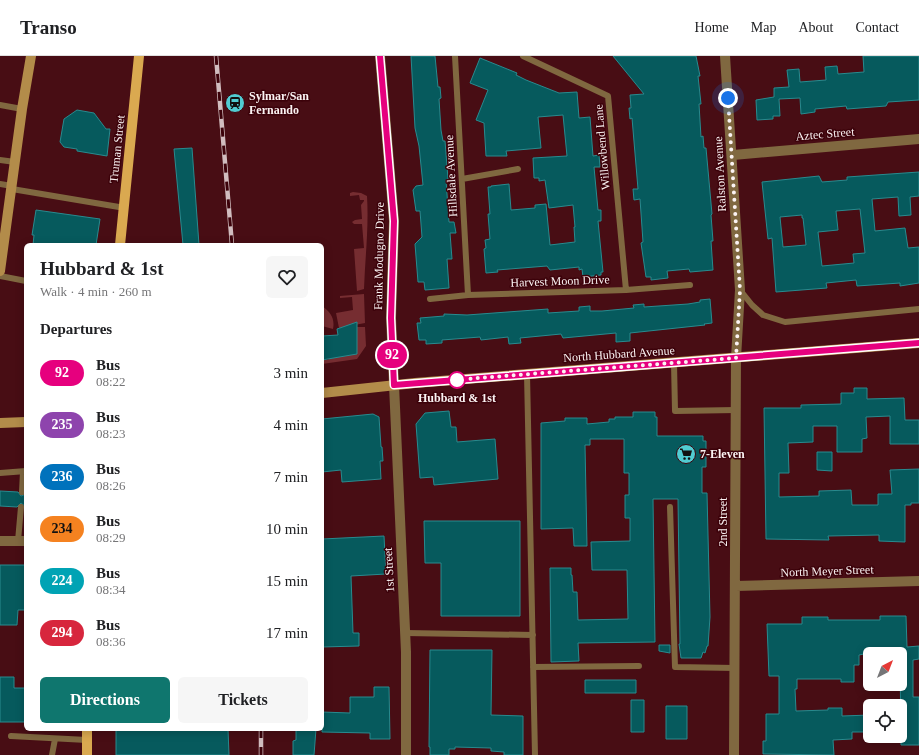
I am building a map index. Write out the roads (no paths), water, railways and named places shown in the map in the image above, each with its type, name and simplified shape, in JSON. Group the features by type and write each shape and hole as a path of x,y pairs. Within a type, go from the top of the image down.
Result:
{"main road":[{"path":"0,271 2,238 12,188 22,109 31,56"},
{"name":"Truman Street","path":"120,243 125,208 139,56"},
{"name":"North Hubbard Avenue","path":"324,393 394,385 919,343"},
{"path":"0,423 24,422"},
{"path":"87,731 87,755"}],"street":[{"name":"Frank Modugno Drive","path":"380,56 394,221 391,318 394,385"},
{"name":"Ralston Avenue","path":"725,56 740,290"},
{"name":"Aztec Street","path":"732,155 919,138"},
{"name":"2nd Street","path":"734,755 736,358 740,290"},
{"name":"1st Street","path":"394,385 406,633 406,755"},
{"path":"0,541 22,541"},
{"name":"North Meyer Street","path":"736,586 919,580"}],"lane":[{"name":"Hillsdale Avenue","path":"455,56 468,296"},
{"name":"Willowbend Lane","path":"523,56 608,96 626,290"},
{"path":"0,105 22,109"},
{"path":"0,160 16,162"},
{"path":"462,179 518,169"},
{"path":"0,184 12,188 125,208"},
{"path":"0,276 24,281"},
{"name":"Harvest Moon Drive","path":"430,299 468,296 626,290 690,285"},
{"path":"740,290 752,305 764,315 785,322 919,309"},
{"path":"674,363 675,411 736,410"},
{"path":"527,374 535,755"},
{"path":"0,473 24,472"},
{"path":"22,492 24,479"},
{"path":"21,507 22,541"},
{"path":"670,507 675,667 735,668"},
{"path":"406,633 532,635"},
{"path":"533,667 639,666"},
{"path":"11,736 87,740"},
{"path":"52,755 55,739"}],"railway":[{"path":"216,56 232,243"},
{"path":"261,731 261,755"}],"place":[{"name":"Sylmar/San Fernando","path":"235,103"},
{"name":"Hubbard & 1st","path":"457,380"},
{"name":"7-Eleven","path":"686,454"}]}
